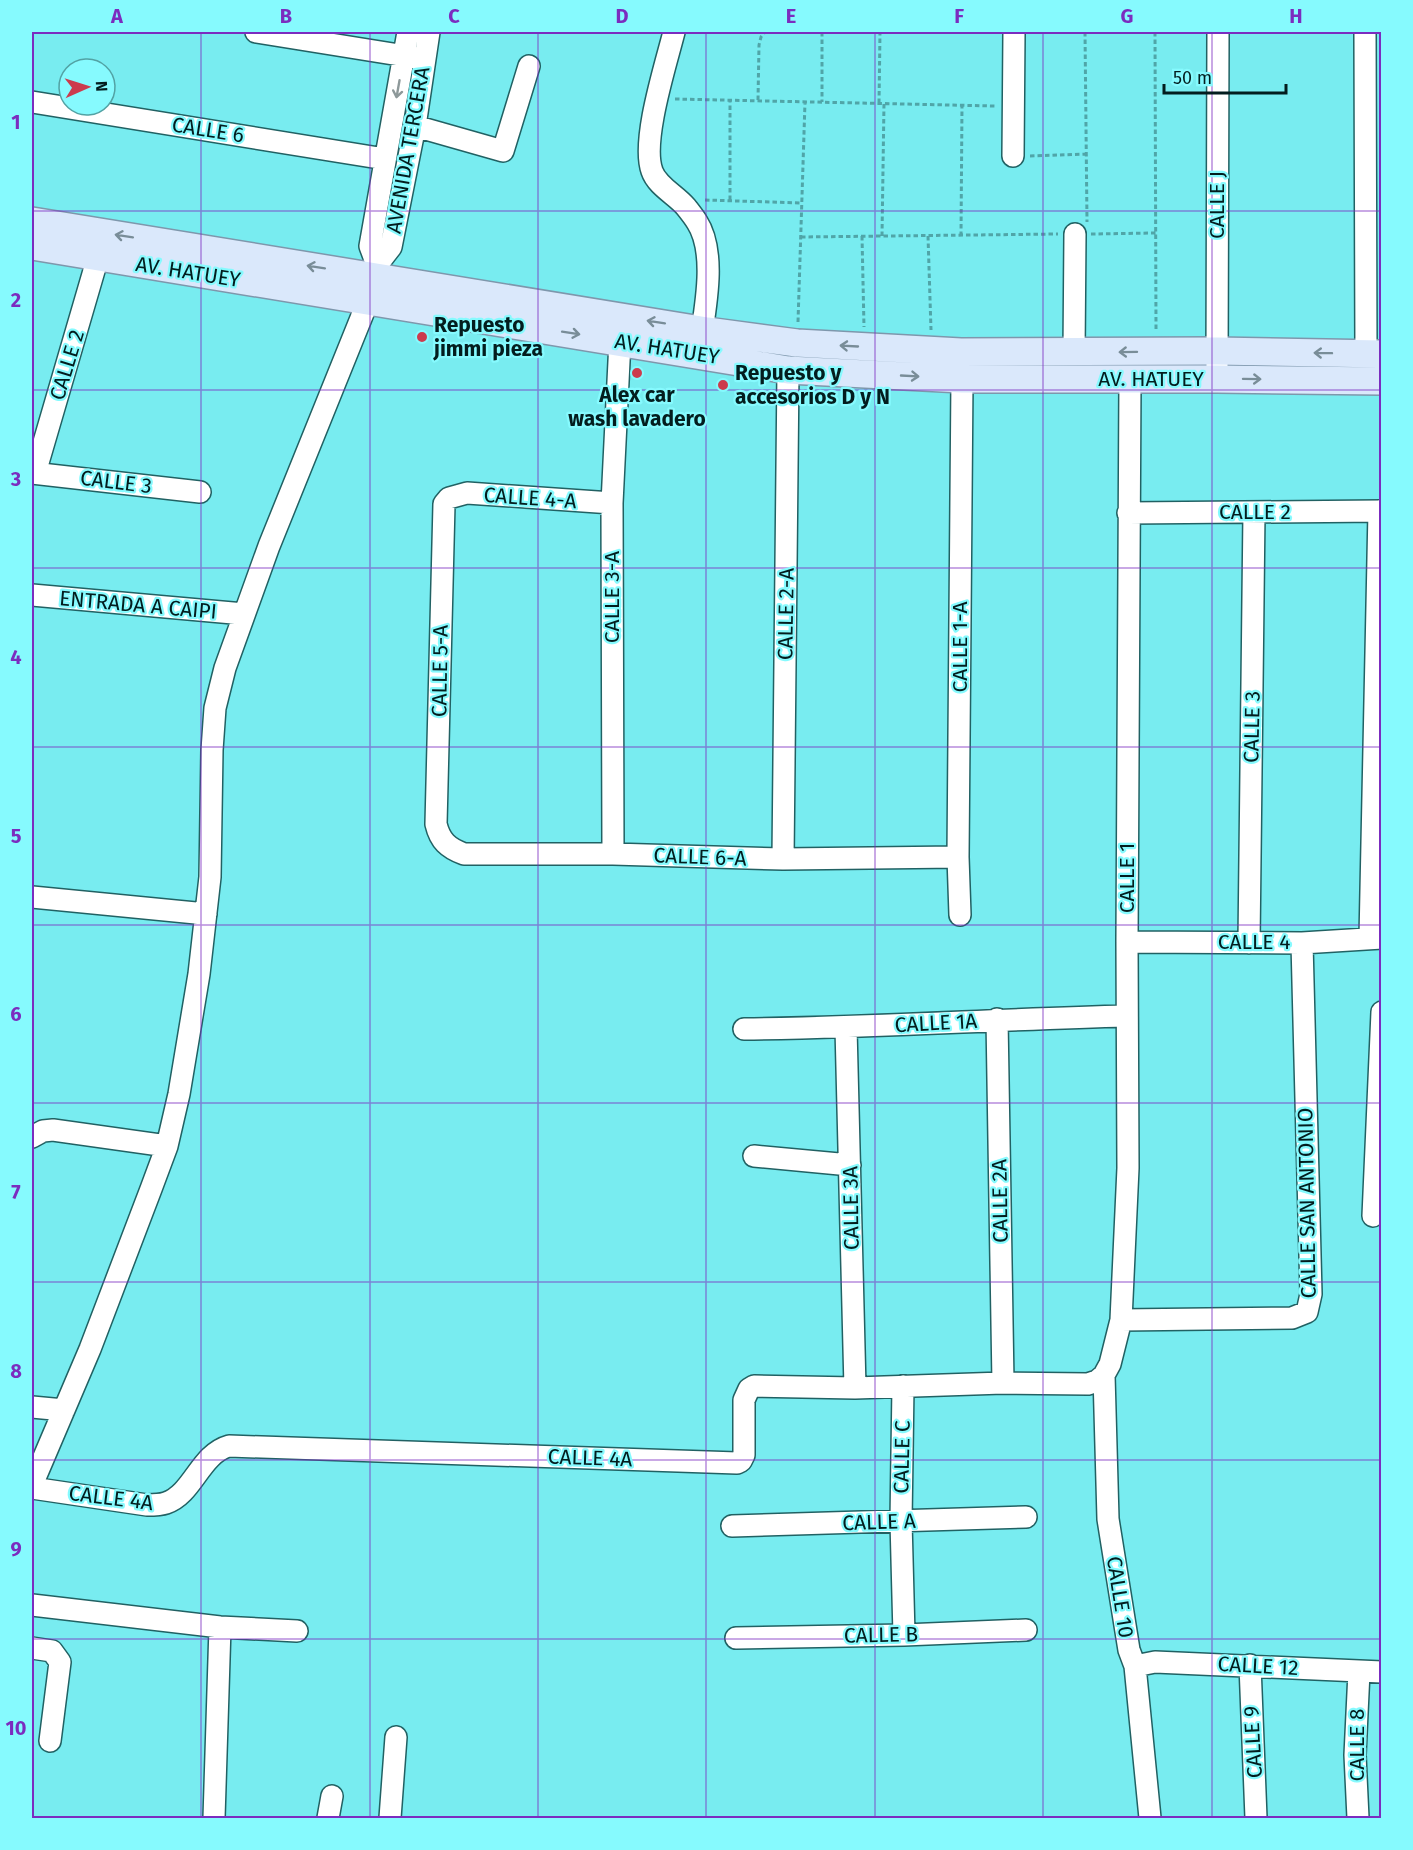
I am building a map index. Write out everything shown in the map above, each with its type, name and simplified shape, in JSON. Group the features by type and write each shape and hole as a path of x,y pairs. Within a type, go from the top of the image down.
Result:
{"main road":[{"name":"AV. HATUEY","path":"32,222 373,281 700,342 788,370 962,379 1382,381"},
{"name":"AV. HATUEY","path":"32,246 98,257 373,281 620,341 797,343 931,350 1074,353 1217,351 1374,354"}],"street":[{"path":"256,32 414,57"},
{"name":"AVENIDA TERCERA","path":"373,281 391,247 415,126 414,57 408,32"},
{"name":"AVENIDA TERCERA","path":"373,281 370,246 385,159 414,57 429,32"},
{"path":"674,32 658,98 649,157 652,173 680,200 699,223 707,250 708,285 700,342"},
{"path":"1013,156 1014,32"},
{"name":"CALLE J","path":"1217,379 1218,32"},
{"path":"1365,32 1374,354"},
{"path":"415,126 503,151 529,66"},
{"name":"CALLE 6","path":"32,102 385,159"},
{"path":"1074,353 1081,234"},
{"name":"CALLE 2","path":"33,473 98,257"},
{"path":"32,1486 90,1349 167,1146 180,1094 199,974 210,878 215,708 225,668 244,614 373,281"},
{"name":"CALLE 3-A","path":"613,854 612,503 620,341"},
{"name":"CALLE 2-A","path":"783,859 788,370"},
{"name":"CALLE 1-A","path":"960,915 958,857 962,379"},
{"name":"CALLE 1","path":"1104,1375 1110,1364 1121,1320 1128,1168 1130,379"},
{"name":"CALLE 3","path":"33,473 200,492"},
{"name":"CALLE 4-A","path":"450,498 466,493 612,503"},
{"name":"CALLE 5-A","path":"444,844 436,824 443,514 444,504 450,498"},
{"path":"1376,938 1380,511"},
{"name":"CALLE 2","path":"1128,513 1380,511"},
{"name":"CALLE 3","path":"1250,942 1254,512"},
{"name":"ENTRADA A CAIPI","path":"32,595 244,614"},
{"name":"CALLE 6-A","path":"444,844 464,854 613,854 783,859 958,857"},
{"path":"32,897 206,914"},
{"name":"CALLE 4","path":"1127,942 1302,943 1376,938"},
{"name":"CALLE SAN ANTONIO","path":"1121,1320 1292,1318 1307,1312 1311,1294 1302,943"},
{"path":"1372,1216 1382,1012"},
{"name":"CALLE 1A","path":"744,1029 846,1028 997,1019 1127,1017"},
{"name":"CALLE 2A","path":"997,1019 1003,1383"},
{"name":"CALLE 3A","path":"846,1028 855,1388"},
{"path":"32,1137 43,1131 53,1130 167,1146"},
{"path":"754,1156 850,1166"},
{"name":"CALLE 4A","path":"32,1486 147,1505 165,1504 178,1496 218,1449 229,1446 737,1463 744,1455 744,1400 749,1389 761,1385 855,1388 1003,1383 1088,1384 1104,1375"},
{"name":"CALLE 10","path":"1104,1375 1108,1519 1129,1650 1135,1666 1150,1818"},
{"name":"CALLE C","path":"903,1386 901,1521 904,1635"},
{"path":"32,1407 64,1410"},
{"name":"CALLE A","path":"732,1526 1026,1517"},
{"path":"32,1605 220,1627 297,1631"},
{"path":"214,1818 220,1627"},
{"name":"CALLE B","path":"736,1638 1026,1630"},
{"path":"32,1648 52,1651 60,1662 50,1741"},
{"name":"CALLE 12","path":"1135,1666 1155,1662 1382,1672"},
{"name":"CALLE 9","path":"1250,1665 1256,1818"},
{"name":"CALLE 8","path":"1358,1818 1355,1755 1359,1672"},
{"path":"390,1818 396,1737"},
{"path":"328,1818 332,1796"}],"path":[{"path":"758,100 759,45 765,32"},
{"path":"822,32 822,102"},
{"path":"880,32 882,236"},
{"path":"1081,234 1086,154 1085,32"},
{"path":"1155,32 1156,352"},
{"path":"658,98 1013,106"},
{"path":"730,100 730,200"},
{"path":"797,343 805,102"},
{"path":"961,236 962,105"},
{"path":"1013,156 1086,154"},
{"path":"680,200 802,203"},
{"path":"801,237 1156,233"},
{"path":"862,236 865,347"},
{"path":"928,236 931,350"}],"place":[{"name":"Repuesto jimmi pieza","path":"422,337"},
{"name":"Alex car wash lavadero","path":"637,373"},
{"name":"Repuesto y accesorios D y N","path":"723,385"}]}
